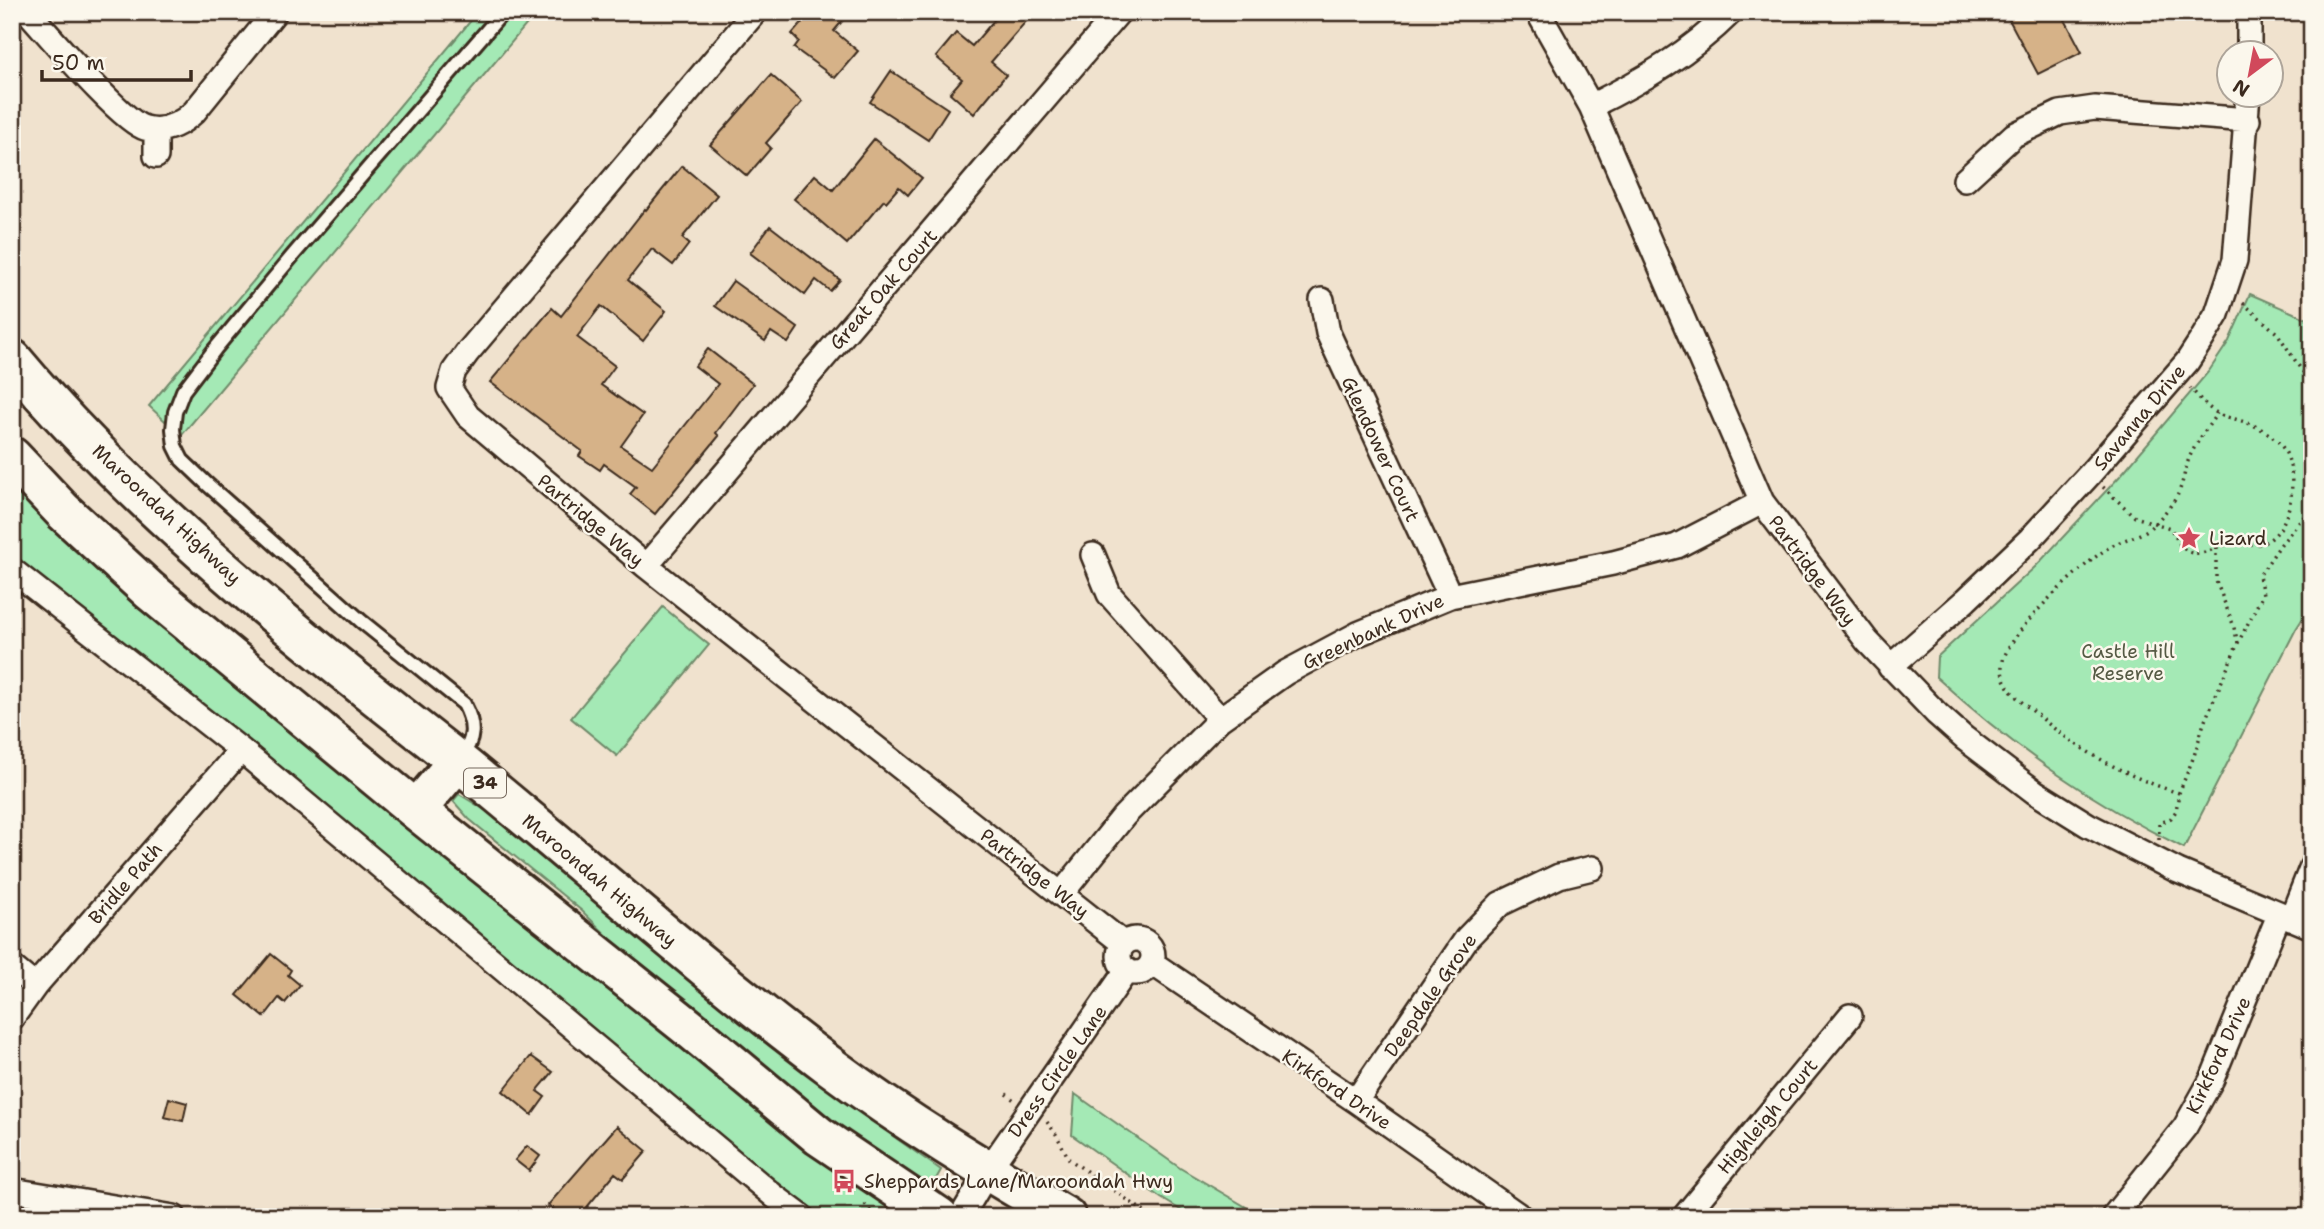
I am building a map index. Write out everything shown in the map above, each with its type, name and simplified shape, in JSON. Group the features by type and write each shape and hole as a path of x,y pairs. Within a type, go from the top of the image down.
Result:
{"highway":[{"name":"Maroondah Highway","path":"12,359 44,397 143,497 197,545 328,659 458,761 737,993 828,1064 904,1118 1066,1217"},
{"path":"12,457 62,511 149,590 416,810 694,1032 819,1136 939,1217"},
{"path":"416,810 458,761"}],"street":[{"path":"28,12 119,111 142,128 156,130 186,120 275,12"},
{"name":"Partridge Way","path":"755,12 467,354 454,372 449,388 468,416 646,566 1124,944"},
{"name":"Great Oak Court","path":"646,566 1119,12"},
{"name":"Partridge Way","path":"1538,12 1591,106 1762,502 1889,667 1964,738 2035,792 2088,825 2149,857 2294,920"},
{"path":"1591,106 1672,61 1731,12"},
{"path":"2249,12 2249,38"},
{"path":"1965,180 2014,135 2060,113 2095,107 2248,120"},
{"name":"Savanna Drive","path":"1889,667 1966,600 2030,539 2090,475 2186,362 2217,314 2235,260 2248,108"},
{"path":"156,130 156,156"},
{"name":"Glendower Court","path":"1321,300 1328,333 1450,596"},
{"name":"Greenbank Drive","path":"1062,893 1124,817 1220,719 1285,673 1358,634 1450,596 1677,546 1762,502"},
{"path":"1093,555 1109,594 1220,719"},
{"path":"12,570 241,750 802,1217"},
{"name":"Bridle Path","path":"12,1018 35,986 241,750"},
{"name":"Kirkford Drive","path":"2112,1217 2185,1127 2294,920 2312,866"},
{"name":"Deepdale Grove","path":"1356,1101 1467,938 1500,904 1559,876 1592,869"},
{"path":"1133,939 1144,940 1153,953 1152,963 1138,973 1128,970 1119,958 1124,944 1133,939"},
{"name":"Kirkford Drive","path":"1152,963 1521,1217"},
{"path":"12,967 35,986"},
{"name":"Dress Circle Lane","path":"961,1217 988,1171 1128,970"},
{"name":"Highleigh Court","path":"1684,1217 1850,1016"},
{"path":"12,1190 174,1217"}],"lane":[{"path":"458,761 470,747 474,730 464,704 361,621 207,484 183,460 175,446 173,429 175,412 183,391 215,349 503,12"}],"path":[{"path":"2243,303 2278,334 2302,371 2312,378"},
{"path":"2104,488 2135,517 2169,527 2180,545 2190,553 2206,552 2231,543 2255,545 2269,541 2284,521 2291,500 2292,471 2283,448 2267,433 2217,413 2175,375"},
{"path":"2179,793 2152,785 2098,757 2054,729 2011,691 2003,678 2001,666 2006,651 2039,608 2108,548 2148,530 2156,522 2177,497 2190,455 2217,413"},
{"path":"2149,857 2161,838 2160,824 2171,818 2176,811 2179,793 2204,723 2238,643 2263,594 2259,576 2312,507"},
{"path":"2216,547 2216,581 2238,643"},
{"path":"1006,1094 1051,1126 1069,1159 1152,1217"}],"green space":[{"path":"478,12 537,12 181,436 149,406"},
{"name":"Castle Hill Reserve","path":"2250,294 2312,321 2312,604 2296,629 2184,848 2084,792 1994,727 1936,677 1937,657 2036,566 2120,476 2209,371 2229,341"},
{"path":"12,481 127,598 392,810 717,1077 832,1166 910,1217 818,1217 810,1212 307,793 12,558"},
{"path":"663,607 709,645 617,756 571,718"},
{"path":"459,794 529,837 849,1105 941,1170 932,1186 837,1129 638,966 582,911 469,819 453,801"},
{"path":"1075,1094 1180,1168 1263,1217 1192,1217 1161,1198 1072,1135"}],"building":[{"path":"811,12 850,12 834,31 858,51 835,78 794,48 799,41 792,34"},
{"path":"1001,12 1034,12 991,62 1006,75 974,114 950,93 962,79 936,57 956,33 972,46"},
{"path":"2005,12 2061,12 2082,52 2038,74"},
{"path":"891,71 948,109 928,140 870,102"},
{"path":"771,75 802,102 766,143 771,148 747,176 710,145"},
{"path":"874,139 922,178 908,195 899,187 886,202 884,200 847,244 794,199 815,175 833,190"},
{"path":"682,166 717,195 682,238 689,244 673,265 652,249 628,280 666,311 643,341 601,306 577,337 615,366 601,385 643,415 621,446 652,467 718,384 695,366 708,349 753,384 716,433 719,436 655,514 630,494 636,487 604,464 600,470 579,456 582,451 490,382 552,308 561,316"},
{"path":"770,226 840,280 830,291 816,280 805,295 750,253"},
{"path":"733,281 798,328 788,343 771,332 765,341 715,306"},
{"path":"271,954 291,970 288,975 300,985 285,1003 279,998 264,1017 237,995"},
{"path":"531,1056 553,1072 537,1091 545,1097 532,1115 503,1091"},
{"path":"169,1098 187,1103 183,1121 164,1117"},
{"path":"617,1126 647,1151 623,1179 615,1173 579,1217 563,1217 548,1205"},
{"path":"527,1146 540,1156 529,1171 515,1160"}],"place":[{"name":"Lizard","path":"2189,538"},
{"name":"Sheppards Lane/Maroondah Hwy","path":"844,1181"}]}
